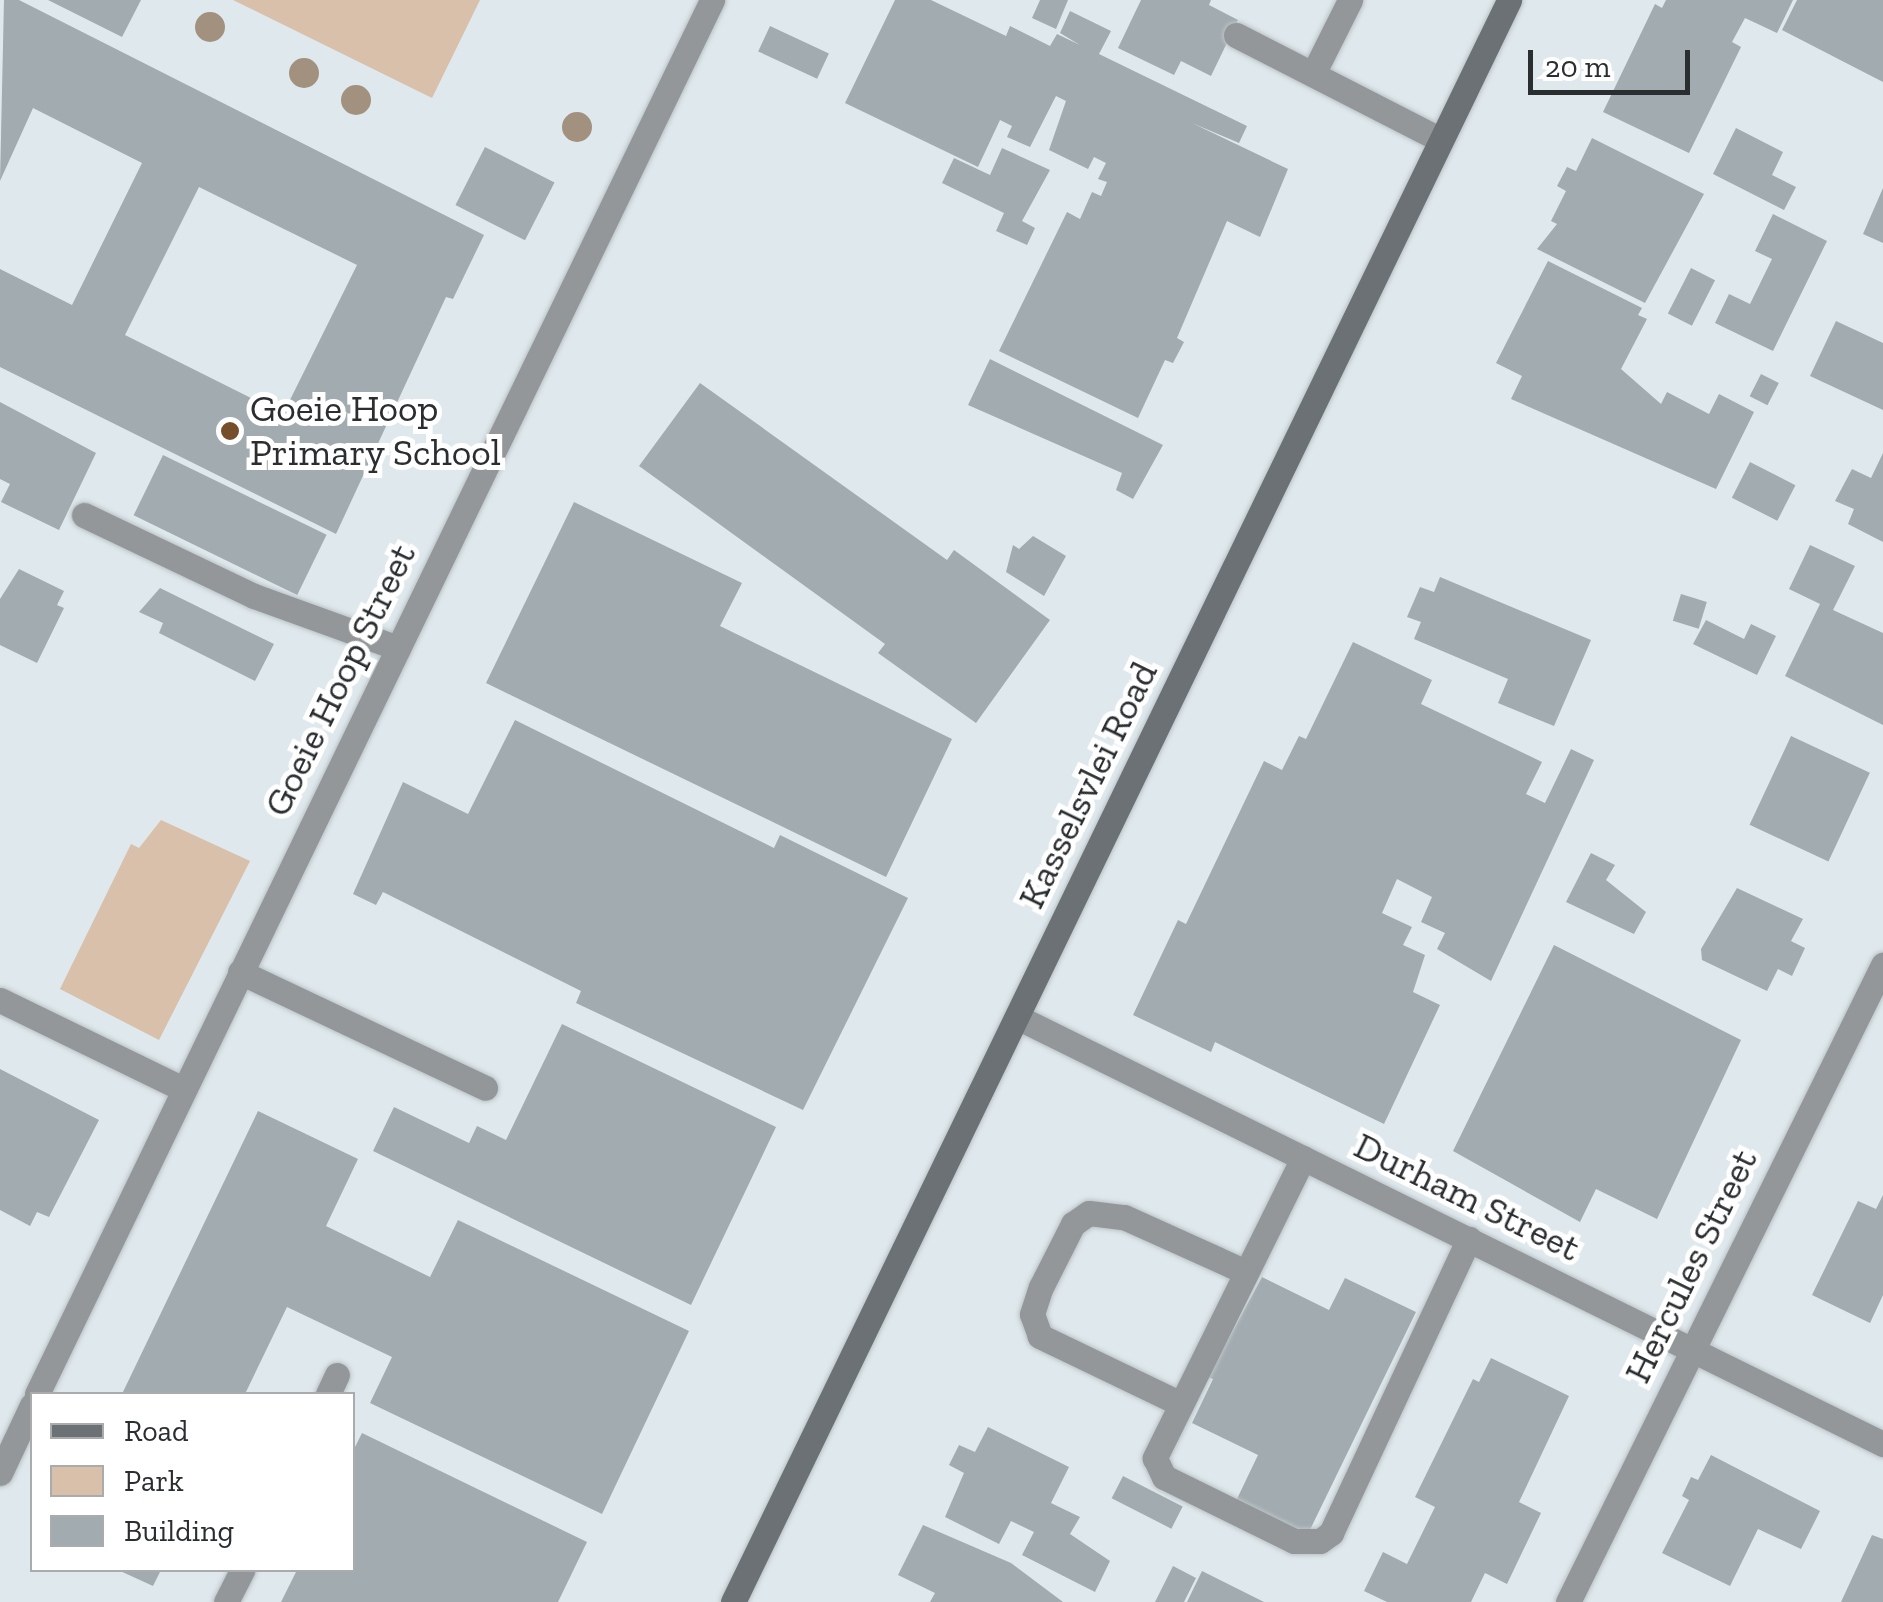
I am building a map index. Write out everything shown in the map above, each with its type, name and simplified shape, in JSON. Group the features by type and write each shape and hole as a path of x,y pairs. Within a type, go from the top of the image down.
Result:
{"street":[{"name":"Goeie Hoop Street","path":"39,1392 712,0"},
{"path":"1313,74 1350,0"},
{"name":"Kasselsvlei Road","path":"733,1602 1509,0"},
{"path":"1236,35 1441,140"},
{"path":"84,515 254,596 398,648"},
{"name":"Hercules Street","path":"1568,1602 1883,964"},
{"path":"240,972 485,1088"},
{"path":"0,1000 183,1089"},
{"name":"Durham Street","path":"1017,1017 1883,1444"},
{"path":"1303,1158 1155,1458 1160,1473 1294,1540 1320,1541 1342,1518 1469,1240"},
{"path":"1180,1404 1040,1336 1032,1314 1049,1271 1073,1224 1100,1212 1246,1272"},
{"path":"0,1473 30,1409"},
{"path":"226,1602 241,1572"}],"green space":[{"path":"233,0 480,0 432,98"},
{"path":"161,820 250,861 159,1040 60,989 131,844 139,848"}],"building":[{"path":"4,0 19,0 484,235 453,299 446,297 336,534 0,367 0,269 72,305 142,163 33,108 0,181","holes":["199,187 357,265 283,414 125,335"]},
{"path":"48,0 141,0 122,37"},
{"path":"895,0 931,0 1006,36 1010,26 1050,46 1057,34 1080,45 1060,33 1070,11 1111,31 1099,54 1247,126 1239,143 1192,123 1288,169 1260,237 1227,221 1177,338 1184,342 1173,363 1165,360 1138,418 999,351 1067,212 1080,219 1092,192 1101,196 1107,182 1098,179 1106,163 1094,157 1088,169 1049,150 1066,101 1056,96 1030,147 1007,137 1012,126 1000,120 978,167 845,103"},
{"path":"1040,0 1068,0 1056,29 1032,18"},
{"path":"1141,0 1211,0 1209,5 1238,20 1211,76 1181,61 1174,75 1118,48"},
{"path":"1666,0 1793,0 1777,33 1745,18 1732,42 1741,47 1689,153 1603,112 1655,4 1662,8"},
{"path":"1797,0 1883,0 1883,82 1782,30"},
{"path":"770,26 829,53 817,79 758,51"},
{"path":"1736,128 1783,152 1772,175 1796,187 1784,210 1713,174"},
{"path":"1592,138 1704,194 1645,303 1537,249 1557,224 1551,221 1566,191 1557,186 1567,167 1576,171"},
{"path":"485,147 554,182 525,240 455,205"},
{"path":"1002,148 1050,170 1022,221 1035,228 1027,245 996,231 1004,213 942,183 954,158 990,175"},
{"path":"1883,188 1883,243 1863,234"},
{"path":"1773,214 1827,241 1773,351 1715,323 1729,294 1750,304 1772,259 1755,251"},
{"path":"1548,261 1642,308 1638,315 1647,319 1621,369 1661,404 1667,392 1709,414 1719,394 1754,412 1716,489 1511,399 1522,376 1496,363"},
{"path":"1691,268 1715,280 1692,326 1668,313"},
{"path":"1836,321 1883,343 1883,410 1810,376"},
{"path":"990,359 1163,445 1133,499 1116,490 1122,473 968,405"},
{"path":"1761,374 1779,383 1767,405 1750,396"},
{"path":"700,383 947,560 954,550 1050,620 976,723 878,653 885,644 639,466"},
{"path":"0,402 96,453 59,530 1,502 10,484 0,479"},
{"path":"1883,453 1883,542 1848,524 1854,509 1835,501 1852,469 1871,478"},
{"path":"163,455 327,535 297,595 134,515"},
{"path":"1750,462 1795,485 1777,521 1732,498"},
{"path":"574,502 742,583 720,626 952,739 886,877 486,683"},
{"path":"1033,536 1066,556 1044,596 1006,572 1013,545 1019,549"},
{"path":"1810,545 1855,566 1833,610 1883,633 1883,725 1785,676 1820,604 1789,589"},
{"path":"19,569 64,591 57,605 64,608 37,663 0,645 0,599"},
{"path":"1440,577 1591,640 1554,726 1498,703 1508,679 1414,639 1421,622 1407,617 1420,587 1434,592"},
{"path":"160,588 274,644 255,681 159,633 163,623 139,612"},
{"path":"1681,594 1707,602 1699,629 1673,621"},
{"path":"1706,620 1744,639 1751,624 1776,636 1757,675 1693,644"},
{"path":"1353,642 1432,680 1421,704 1542,762 1526,794 1545,803 1571,749 1594,760 1491,981 1437,949 1445,933 1421,922 1432,897 1397,879 1382,913 1412,927 1403,945 1425,955 1413,992 1440,1005 1384,1124 1215,1042 1211,1052 1133,1015 1178,920 1186,924 1264,761 1282,770 1299,736 1306,739"},
{"path":"515,720 774,848 780,835 908,898 803,1110 576,1003 581,991 383,892 376,905 353,894 403,782 468,814"},
{"path":"1791,736 1870,773 1828,862 1750,825"},
{"path":"1591,853 1615,865 1606,880 1646,912 1634,934 1566,902"},
{"path":"1737,888 1803,919 1791,941 1805,948 1792,976 1778,969 1767,991 1702,960 1701,949"},
{"path":"1554,945 1741,1040 1657,1219 1596,1189 1580,1222 1453,1151"},
{"path":"562,1024 776,1127 691,1305 373,1151 394,1107 469,1143 477,1126 506,1140"},
{"path":"0,1069 99,1120 49,1217 37,1212 30,1226 0,1210"},
{"path":"258,1111 358,1159 326,1226 430,1277 458,1220 689,1331 602,1514 370,1403 392,1357 287,1307 246,1392 123,1392"},
{"path":"1883,1195 1883,1295 1870,1323 1812,1295 1858,1201 1876,1209"},
{"path":"1262,1277 1329,1310 1345,1278 1416,1312 1306,1538 1235,1503 1258,1455 1192,1423 1213,1379 1208,1377"},
{"path":"1491,1358 1569,1396 1519,1502 1541,1513 1507,1584 1485,1573 1471,1602 1387,1602 1364,1591 1383,1552 1407,1564 1435,1507 1415,1497 1473,1379 1479,1382"},
{"path":"988,1427 1069,1467 1051,1503 1080,1517 1070,1534 1110,1561 1095,1592 1022,1555 1034,1532 1011,1521 999,1544 945,1517 964,1473 949,1465 959,1445 975,1452"},
{"path":"362,1433 587,1542 558,1602 281,1602 296,1572 355,1572 355,1447"},
{"path":"1711,1455 1820,1511 1801,1549 1758,1529 1730,1586 1662,1553 1689,1500 1682,1496 1691,1477 1698,1480"},
{"path":"1123,1476 1183,1506 1171,1529 1112,1498"},
{"path":"923,1525 1011,1563 1063,1602 930,1602 935,1593 898,1575"},
{"path":"1872,1535 1883,1539 1883,1602 1841,1602"},
{"path":"1173,1566 1196,1578 1184,1602 1155,1602"},
{"path":"1202,1571 1264,1602 1187,1602"},
{"path":"122,1572 160,1572 153,1586"}],"place":[{"name":"Goeie Hoop Primary School","path":"230,431"}]}
